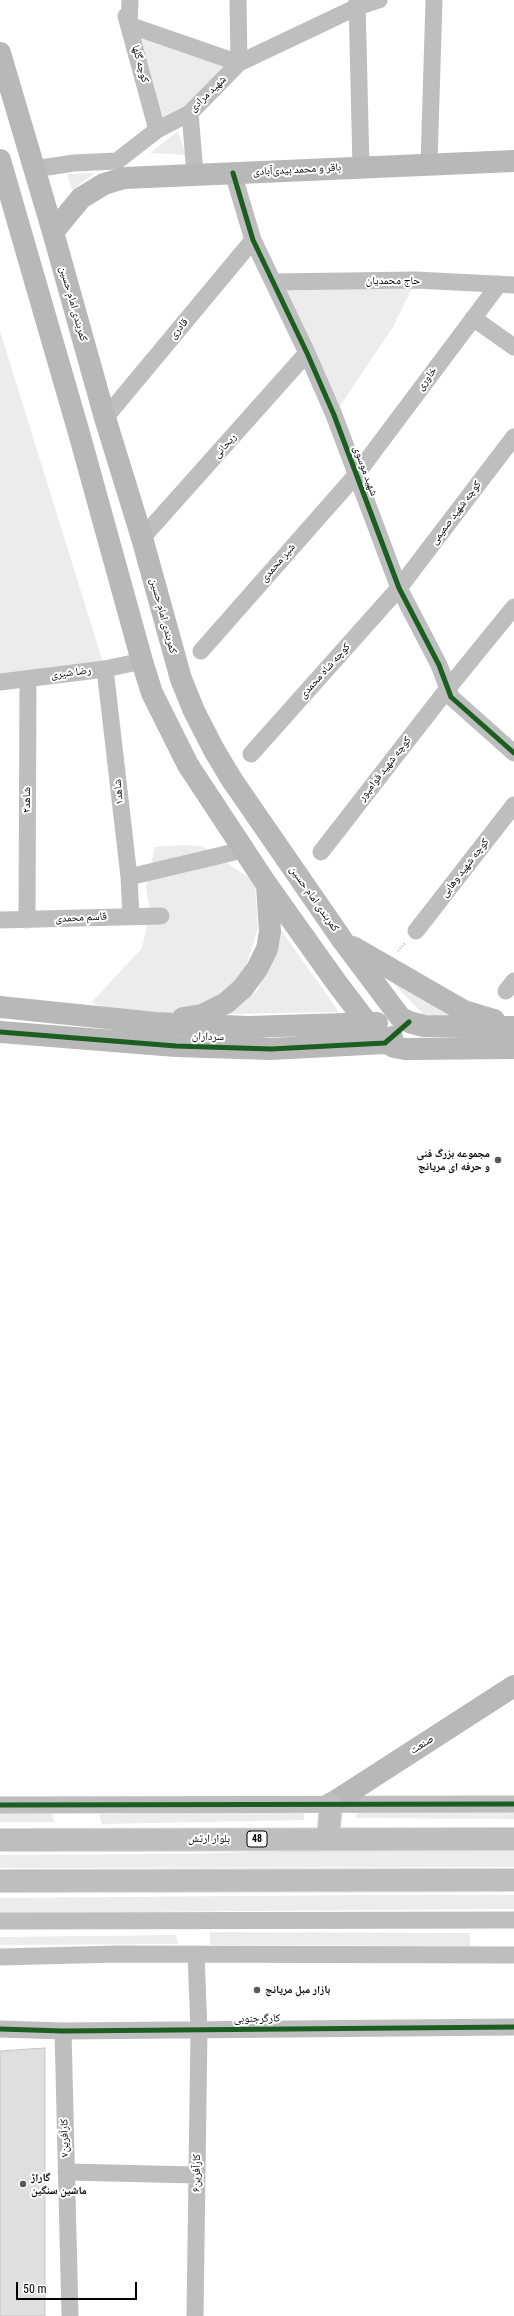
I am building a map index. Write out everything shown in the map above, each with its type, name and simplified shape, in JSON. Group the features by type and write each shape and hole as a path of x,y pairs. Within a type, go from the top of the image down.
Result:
{"highway":[{"path":"328,1839 331,1804"},
{"name":"بلوار ارتش","path":"0,1840 514,1839"},
{"path":"0,1881 514,1880"}],"main road":[{"name":"کمربندی امام حسین","path":"0,53 53,232 105,418 142,538 170,644 194,711 232,780 392,1008 408,1022 424,1026 514,1027"},
{"name":"باقر و محمد بیدی‌آبادی","path":"53,232 81,198 104,184 120,169 195,174 514,161"},
{"path":"34,169 2,168 94,486 142,661 155,700 188,765 267,885 366,1023 385,1043 405,1050 514,1048"},
{"path":"155,1023 202,1015 226,1003 244,988 257,969 266,949 270,931 267,885"},
{"path":"343,940 384,966 464,1011 514,1027"},
{"name":"سرداران","path":"0,1007 155,1023 248,1027 408,1022"},
{"path":"385,1043 408,1022"},
{"name":"سرداران","path":"0,1032 176,1046 271,1048 385,1043"},
{"name":"صنعت","path":"331,1804 514,1686"}],"street":[{"name":"کوچه گلها","path":"120,0 129,25 158,130"},
{"path":"130,0 129,25 239,63 238,0"},
{"name":"شهید مرادی","path":"120,169 158,130 190,113 239,63 357,4 379,0"},
{"path":"429,164 434,0"},
{"path":"357,4 361,168"},
{"path":"190,113 195,174"},
{"path":"34,169 99,161 120,169"},
{"name":"شهید موسوی","path":"233,173 253,240 307,353 399,588 439,665 449,687 451,697 514,753"},
{"name":"قادری","path":"105,418 253,240"},
{"name":"حاج محمدیان","path":"273,282 416,280 507,284"},
{"name":"خاوری","path":"356,475 473,318 507,284"},
{"path":"473,318 514,347"},
{"name":"ریحانی","path":"142,538 307,353"},
{"name":"کوچه شهید صمیمی","path":"399,588 514,437"},
{"name":"شیر محمدی","path":"201,651 356,475"},
{"name":"کوچه شاه محمدی","path":"251,754 399,588"},
{"name":"کوچه شهید قوامپور","path":"321,852 449,687 514,608"},
{"name":"رضا شیری","path":"0,682 105,669 142,661"},
{"name":"شاهد۱","path":"105,669 131,916"},
{"name":"شاهد۲","path":"28,679 28,920"},
{"name":"کوچه شهید وهابی","path":"416,931 514,805"},
{"path":"128,877 243,850"},
{"name":"قاسم محمدی","path":"0,920 161,916"},
{"path":"0,1804 514,1804"},
{"path":"0,1921 514,1920"},
{"path":"0,1957 196,1954 514,1955"},
{"name":"کارآفرین۶","path":"195,2316 199,2030 196,1954"},
{"name":"کارگرجنوبی","path":"0,2029 63,2031 514,2027"},
{"name":"کارآفرین۷","path":"63,2031 70,2316"},
{"path":"66,2172 197,2175"}],"path":[{"path":"384,966 416,931"}],"shaded area":[{"path":"129,25 239,63 157,130"},
{"path":"178,131 186,155 150,153"},
{"path":"95,173 72,190 67,174"},
{"path":"416,280 393,327 334,415 273,282"},
{"path":"0,331 105,669 0,682"},
{"path":"181,845 202,846 255,882 258,928 246,966 230,989 200,1005 143,1020 91,1003 142,948 150,913 146,887 155,847"},
{"path":"278,926 339,1012 225,1014 258,990"},
{"path":"382,972 466,1019 424,1015"},
{"path":"358,1807 514,1808 514,1819 356,1818"},
{"path":"304,1810 304,1820 102,1824 99,1814"},
{"path":"0,1812 52,1812 54,1822 0,1822"},
{"path":"320,1850 514,1851 514,1867 0,1868 0,1855 184,1854"},
{"path":"514,1895 514,1909 0,1913 0,1898"},
{"path":"210,1932 470,1933 470,1946 210,1945"},
{"path":"176,1935 178,1944 0,1945 0,1937"}],"building":[{"name":"گاراژ ماشین سنگین","path":"45,2048 45,2316 0,2316 0,2051"}],"cycle path":[{"path":"233,173 253,240 307,353 334,415 399,588 439,665 451,697 514,753"},
{"path":"0,1032 176,1046 271,1049 385,1043 409,1022"},
{"path":"0,1805 514,1804"},
{"path":"0,2029 63,2031 514,2027"}],"place":[{"name":"مجموعه بزرگ فنی و حرفه ای مریانج","path":"498,1160"},
{"name":"بازار مبل مریانج","path":"257,1990"},
{"name":"گاراژ ماشین سنگین","path":"23,2184"}]}
